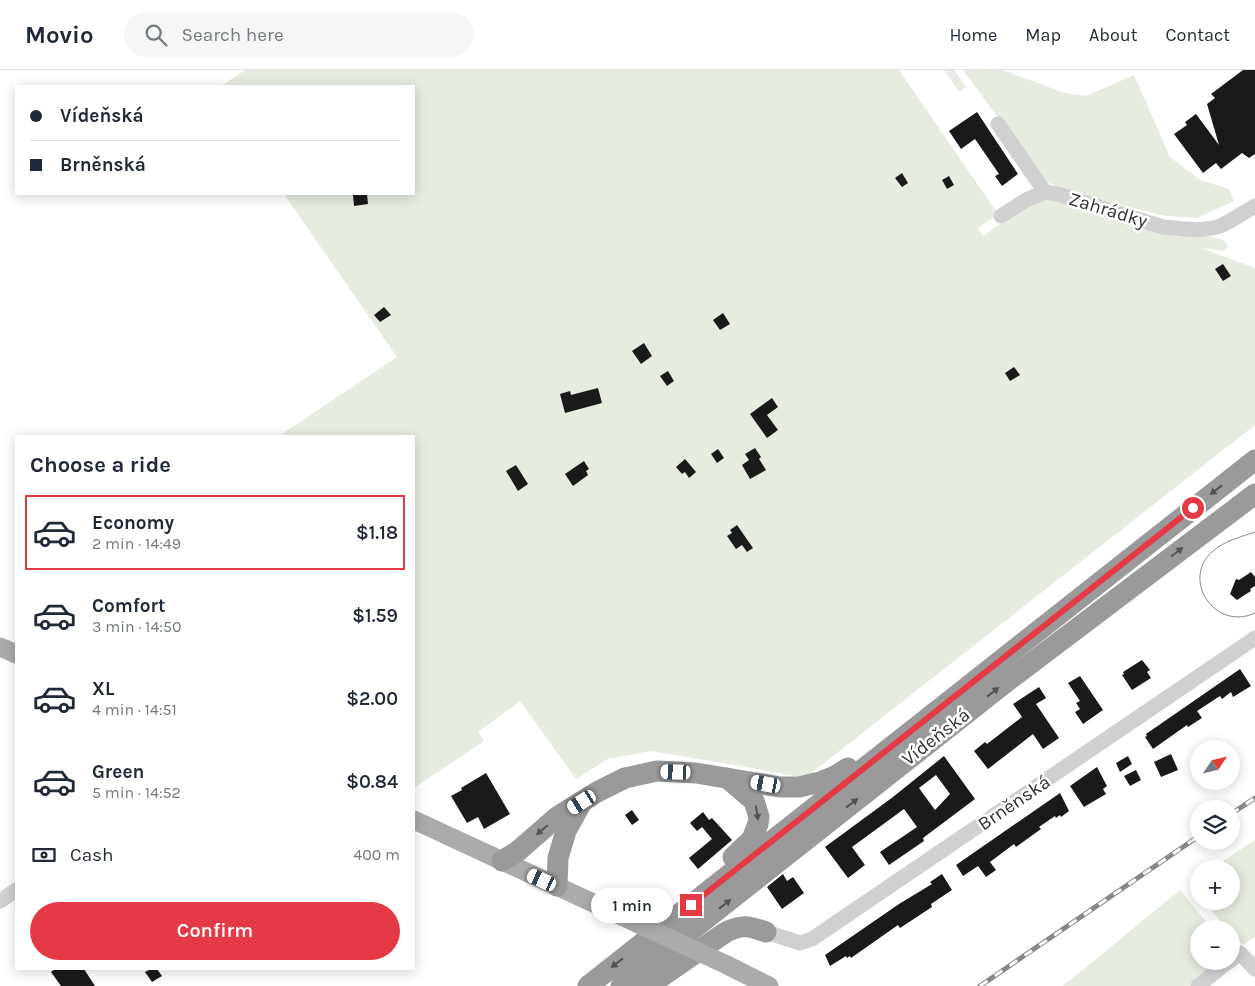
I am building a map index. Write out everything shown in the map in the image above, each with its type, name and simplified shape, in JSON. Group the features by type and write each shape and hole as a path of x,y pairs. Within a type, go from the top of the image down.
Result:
{"highway":[{"name":"Vídeňská","path":"908,733 1255,460"},
{"name":"Vídeňská","path":"622,986 1005,683 1255,494"},
{"path":"502,861 518,851 557,817 597,792 625,778 657,771 696,773 780,786 810,785 835,776 870,751 908,733"},
{"path":"588,986 908,733"},
{"path":"691,905 702,885 752,839 758,824 758,812 754,801 727,778"},
{"path":"557,886 558,858 566,831 582,802"},
{"path":"648,986 736,927 747,926 766,932"}],"main road":[{"path":"0,647 15,654"},
{"path":"415,820 770,986"}],"street":[{"path":"998,124 1045,192"},
{"name":"Zahrádky","path":"1001,216 1026,200 1045,192 1163,227 1198,229 1221,225 1255,206"},
{"name":"Brněnská","path":"766,932 800,943 812,939 1255,638"},
{"path":"0,901 15,891"},
{"path":"1240,953 1255,969"},
{"path":"1198,986 1218,970"}],"shaded area":[{"path":"245,70 899,70 998,214 978,228 983,236 1025,206 1046,199 1223,240 1228,245 1223,251 1201,248 1255,268 1255,425 805,778 652,751 608,759 576,779 520,701 478,732 484,741 415,787 415,435 280,435 397,357 285,195 415,195 415,85 222,85"},
{"path":"944,70 954,70 966,87 959,92"},
{"path":"963,70 1002,70 1065,93 1086,96 1134,75 1170,157 1200,180 1229,189 1234,201 1197,218 1166,216 1068,192 1045,181"},
{"path":"1255,840 1255,937 1243,945 1240,942 1240,920 1220,920 1211,910 1240,910 1240,860 1225,860"},
{"path":"1180,890 1190,902 1190,910 1196,910 1205,920 1190,920 1190,970 1210,970 1190,986 1063,986"}],"building":[{"path":"1243,70 1255,70 1255,154 1249,158 1242,153 1221,169 1216,163 1203,173 1174,134 1187,125 1185,122 1196,114 1219,145 1207,104 1215,98 1211,94"},
{"path":"977,112 1018,174 1002,186 995,176 999,174 975,139 961,149 949,131"},
{"path":"902,173 908,183 902,187 895,178"},
{"path":"949,176 954,185 947,189 942,180"},
{"path":"353,195 367,195 368,204 354,206"},
{"path":"1223,264 1231,276 1223,281 1215,269"},
{"path":"384,307 391,315 380,322 374,315"},
{"path":"723,313 730,324 720,330 713,320"},
{"path":"644,343 652,356 641,364 632,351"},
{"path":"1014,367 1020,375 1010,381 1005,373"},
{"path":"668,371 674,381 667,386 660,376"},
{"path":"598,388 602,403 565,413 560,394 570,391 571,395"},
{"path":"772,398 778,407 767,415 778,430 767,438 750,414"},
{"path":"755,448 766,470 750,479 742,465 749,460 745,454"},
{"path":"718,449 724,458 717,463 711,454"},
{"path":"685,459 696,472 689,478 685,472 682,474 676,467"},
{"path":"584,461 589,469 586,471 588,475 573,486 565,474"},
{"path":"516,465 528,484 518,491 506,471"},
{"path":"737,525 753,548 747,552 742,545 736,549 727,536 732,533 730,530"},
{"path":"1251,572 1255,577 1255,586 1237,600 1230,594 1236,579 1239,580"},
{"path":"1142,660 1150,670 1147,672 1151,678 1132,690 1122,675 1124,674 1123,672"},
{"path":"1240,669 1251,686 1233,697 1231,692 1222,699 1220,696 1197,711 1202,718 1188,727 1187,725 1153,749 1145,737 1147,736 1146,734"},
{"path":"1080,676 1103,710 1083,724 1075,712 1080,709 1076,703 1080,701 1068,683"},
{"path":"1039,687 1046,698 1036,704 1059,738 1043,749 1033,734 988,769 974,751 985,742 987,744 1022,717 1013,704"},
{"path":"1171,754 1178,770 1161,777 1154,762"},
{"path":"944,756 975,799 923,838 924,841 889,865 880,852 917,827 904,809 852,847 865,865 848,878 825,847 893,797","holes":["936,775 950,794 935,810 919,788"]},
{"path":"1128,756 1132,764 1120,772 1116,763"},
{"path":"1097,767 1107,786 1103,789 1106,794 1084,807 1070,786"},
{"path":"1136,770 1141,780 1130,786 1124,776"},
{"path":"486,773 510,814 484,829 478,817 467,823 451,796"},
{"path":"1060,793 1069,811 1061,817 1060,815 1056,818 1055,816 1016,847 1014,844 990,862 996,870 986,877 978,866 963,876 956,865"},
{"path":"632,810 639,820 632,825 625,815"},
{"path":"703,812 709,820 712,818 732,840 698,869 689,858 712,839 702,827 697,831 690,823"},
{"path":"783,874 787,881 793,877 804,893 782,909 767,887"},
{"path":"942,874 952,890 931,904 932,907 900,928 898,925 851,958 846,956 830,966 825,955 899,904 932,884 930,882"},
{"path":"54,970 85,970 95,986 61,986 51,972"},
{"path":"158,970 162,976 152,982 145,972"}],"tram line":[{"path":"1255,532 1233,540 1213,551 1204,562 1200,575 1201,588 1207,600 1215,609 1227,615 1240,617 1255,613"}],"railway":[{"path":"1240,808 1255,798"},
{"path":"980,986 1190,842"}],"route":[{"path":"691,905 1193,508"}]}
